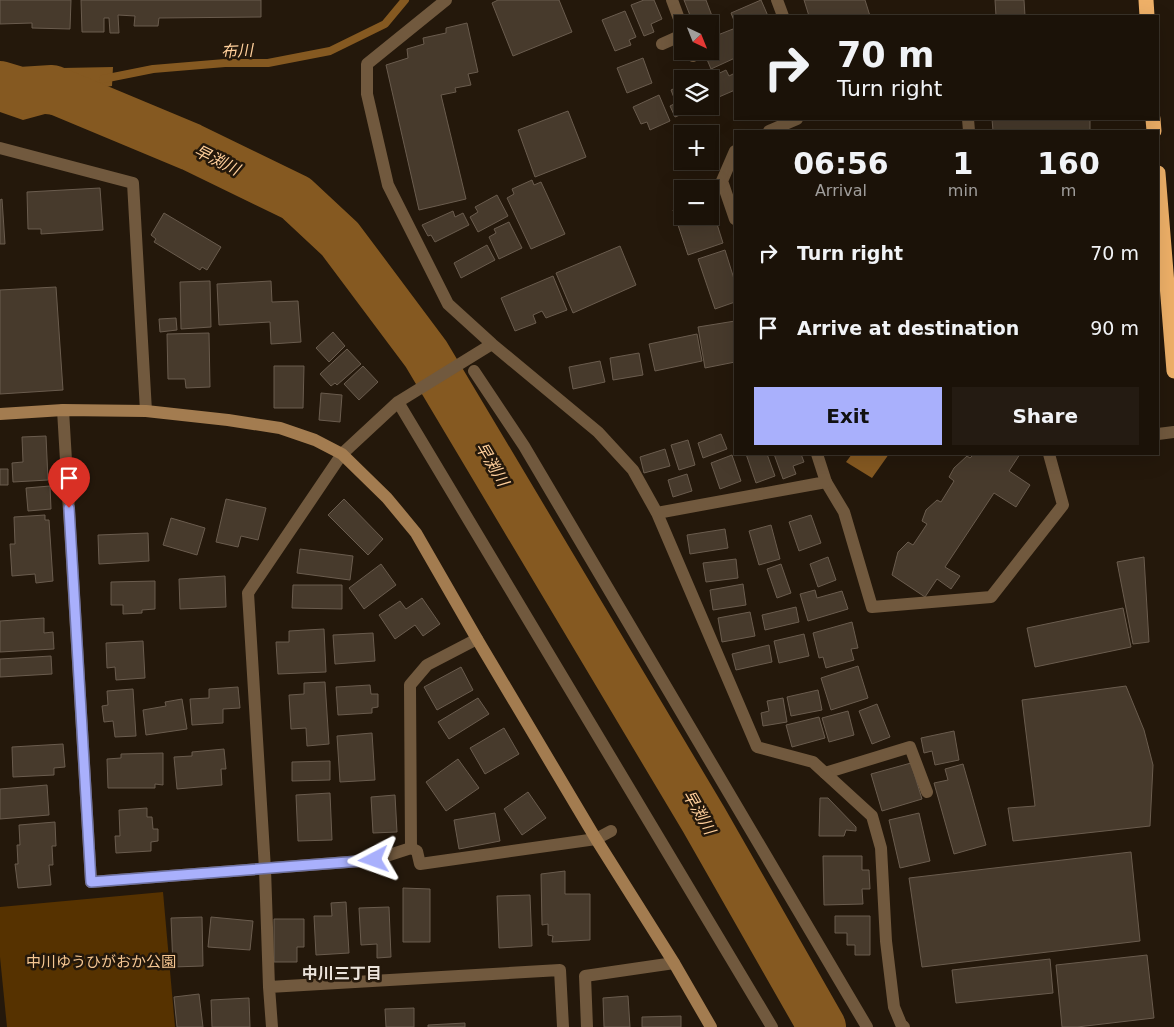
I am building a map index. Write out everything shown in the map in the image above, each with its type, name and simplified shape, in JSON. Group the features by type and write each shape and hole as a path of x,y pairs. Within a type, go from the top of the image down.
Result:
{"highway":[{"path":"1146,0 1147,15"},
{"path":"1159,219 1162,296 1174,371"}],"street":[{"path":"446,0 367,64 367,94 388,185 448,304 492,344 598,432 633,470 657,513 756,747 813,762 872,816 882,848 886,942 894,1007 904,1027"},
{"path":"672,0 677,15"},
{"path":"778,0 783,15"},
{"path":"662,44 674,39"},
{"path":"771,130 794,120"},
{"path":"0,148 133,183 146,411"},
{"path":"734,153 722,181 734,216"},
{"path":"272,1027 265,869 248,593 342,454 398,402 492,344"},
{"path":"474,371 524,446 867,1027"},
{"path":"398,402 772,1027"},
{"path":"63,410 91,882 374,860 411,848 417,851 420,864 596,839 611,830"},
{"path":"0,414 63,410 146,411 228,420 280,428 315,440 342,454 387,498 416,532 596,839 674,963 711,1027"},
{"path":"1159,434 1174,432"},
{"path":"817,455 826,482 844,512 872,607 991,597 1062,505 1049,455"},
{"path":"657,513 826,482"},
{"path":"411,848 410,684 427,665 477,639"},
{"path":"825,773 910,747 927,792"},
{"path":"587,1027 585,976 674,963"},
{"path":"269,987 560,970 563,1027"}],"green space":[{"name":"中川ゆうひがおか公園","path":"163,892 175,1027 7,1027 0,957 0,907"}],"shaded area":[{"path":"113,67 112,86 79,91 106,97 91,128 66,116 45,114 23,120 0,112 0,71 25,72 62,68"},
{"path":"851,455 888,455 872,478 846,462"}],"building":[{"path":"0,0 71,0 70,29 32,28 32,23 0,24"},
{"path":"81,0 261,0 261,17 159,18 158,26 134,26 135,16 118,15 119,33 110,33 109,18 104,18 104,32 82,32"},
{"path":"498,0 559,0 572,32 513,56 492,3"},
{"path":"644,0 654,0 662,19 651,24 654,32 644,36 631,5"},
{"path":"684,0 706,0 712,15 690,15"},
{"path":"761,0 768,15 734,15 734,20 731,13"},
{"path":"804,0 865,0 870,15 809,15"},
{"path":"995,0 1024,0 1025,15 996,15"},
{"path":"625,11 636,37 629,40 631,45 615,51 602,20"},
{"path":"467,23 478,72 468,74 471,85 455,88 456,92 441,95 466,199 419,210 386,65 408,58 407,49 424,44 423,38 446,33 446,28"},
{"path":"733,29 734,58 711,69 707,60 719,60 719,34"},
{"path":"643,58 652,83 627,93 617,68"},
{"path":"726,70 729,76 734,74 734,90 719,97 719,73"},
{"path":"659,95 670,121 650,130 647,122 641,124 633,107"},
{"path":"674,104 674,115 670,106"},
{"path":"568,111 586,157 535,177 518,130"},
{"path":"992,120 1090,120 1090,130 993,130"},
{"path":"532,180 534,185 541,182 565,234 531,249 507,198 514,194 512,189"},
{"path":"100,188 103,230 41,234 41,229 28,229 27,192"},
{"path":"497,195 508,216 478,232 470,217 478,212 475,207"},
{"path":"2,199 5,244 0,244 0,200"},
{"path":"453,211 455,217 463,213 469,225 435,242 431,235 428,236 422,225"},
{"path":"164,213 221,247 207,270 202,267 200,270 154,242 156,239 151,235"},
{"path":"509,222 522,248 499,259 489,237 496,233 494,229"},
{"path":"678,225 717,225 723,243 688,255"},
{"path":"487,245 495,260 461,278 454,263"},
{"path":"620,246 636,285 573,313 556,273"},
{"path":"725,250 734,279 734,302 715,309 698,259"},
{"path":"553,276 567,310 546,318 542,311 533,315 536,323 515,331 501,298"},
{"path":"210,281 211,327 181,329 180,282"},
{"path":"271,281 272,302 298,301 301,342 271,344 270,322 219,325 217,284"},
{"path":"56,287 63,390 0,394 0,290"},
{"path":"176,318 177,330 160,332 159,319"},
{"path":"734,321 734,362 705,368 698,327"},
{"path":"333,332 345,346 329,362 316,348"},
{"path":"209,333 210,387 186,388 185,379 168,379 167,334"},
{"path":"697,334 702,361 655,371 649,344"},
{"path":"347,349 361,364 337,385 335,383 331,386 320,374"},
{"path":"639,353 643,375 613,380 610,358"},
{"path":"600,361 605,382 573,389 569,367"},
{"path":"274,366 304,366 303,408 274,408"},
{"path":"363,366 378,382 359,400 344,384"},
{"path":"321,393 342,395 340,422 319,420"},
{"path":"721,434 727,449 703,458 698,443"},
{"path":"46,436 48,480 13,482 12,463 23,462 22,437"},
{"path":"688,440 695,465 679,470 671,445"},
{"path":"665,449 670,466 644,473 640,457"},
{"path":"732,455 741,481 720,489 711,463"},
{"path":"746,455 767,455 775,476 756,483"},
{"path":"774,455 801,455 804,462 793,466 796,474 783,479"},
{"path":"973,455 1019,455 1009,471 1030,485 1016,507 994,493 945,567 960,576 951,589 937,579 925,597 892,575 898,552 908,542 913,545 927,524 922,521 926,510 937,500 941,502 954,481 949,477 954,468 967,456 970,458"},
{"path":"0,469 8,469 8,485 0,485"},
{"path":"687,474 692,491 673,497 668,480"},
{"path":"50,486 51,509 28,511 26,488"},
{"path":"226,499 266,508 258,540 241,536 238,547 216,542"},
{"path":"344,499 383,539 368,555 328,515"},
{"path":"45,515 45,520 49,520 53,581 36,583 35,574 12,576 10,544 15,544 14,517"},
{"path":"811,515 821,543 799,551 789,522"},
{"path":"171,518 205,528 197,555 163,545"},
{"path":"771,525 780,559 759,565 749,531"},
{"path":"725,529 728,548 690,554 687,535"},
{"path":"148,533 149,561 99,564 98,535"},
{"path":"300,549 353,556 350,580 297,573"},
{"path":"828,557 836,580 818,587 810,564"},
{"path":"1144,557 1149,642 1133,644 1117,562"},
{"path":"736,559 738,578 706,582 703,563"},
{"path":"381,564 396,585 364,609 349,588"},
{"path":"781,564 791,593 777,598 767,569"},
{"path":"225,576 226,607 180,609 179,579"},
{"path":"155,581 155,609 142,610 142,613 123,614 123,605 111,605 111,582"},
{"path":"743,584 746,605 713,610 710,590"},
{"path":"293,585 342,585 342,609 292,608"},
{"path":"815,590 817,598 842,591 848,609 808,621 800,594"},
{"path":"422,598 440,624 423,636 415,625 395,639 379,615 400,601 406,609"},
{"path":"796,607 799,622 765,630 762,615"},
{"path":"1123,608 1131,647 1035,667 1027,628"},
{"path":"750,612 755,636 722,642 718,618"},
{"path":"44,618 44,633 53,632 54,649 0,652 0,621"},
{"path":"852,622 858,648 851,649 854,660 826,668 823,657 819,658 813,633"},
{"path":"324,629 326,672 278,674 276,642 289,642 289,631"},
{"path":"373,633 375,661 335,664 333,635"},
{"path":"804,634 809,656 779,663 774,641"},
{"path":"143,641 145,678 116,680 115,667 107,668 106,643"},
{"path":"769,645 772,662 736,670 732,654"},
{"path":"51,656 52,674 0,677 0,659"},
{"path":"858,666 868,698 831,710 821,678"},
{"path":"461,667 473,690 437,710 424,687"},
{"path":"325,682 329,744 307,746 306,728 291,729 289,695 304,694 304,683"},
{"path":"370,685 371,694 378,694 378,707 372,708 372,713 338,715 336,687"},
{"path":"1126,686 1144,730 1153,765 1150,826 1013,841 1008,808 1035,806 1022,700"},
{"path":"238,687 240,708 223,709 223,723 192,725 190,699 209,698 209,689"},
{"path":"133,689 136,736 115,737 113,721 104,722 102,706 108,705 107,691"},
{"path":"818,690 822,710 791,716 787,697"},
{"path":"478,698 489,714 449,739 438,722"},
{"path":"783,698 787,722 763,726 761,713 769,711 767,701"},
{"path":"182,699 187,729 146,735 143,710 166,706 165,702"},
{"path":"877,704 890,737 872,744 859,711"},
{"path":"848,711 854,735 829,742 822,718"},
{"path":"819,717 825,738 792,747 786,725"},
{"path":"504,728 519,754 485,774 470,748"},
{"path":"954,731 959,760 935,765 932,751 924,753 921,738"},
{"path":"372,733 375,780 340,782 337,736"},
{"path":"63,744 65,767 54,768 54,775 13,777 12,747"},
{"path":"224,749 226,769 221,769 222,785 177,789 174,757 192,756 192,752"},
{"path":"163,753 163,785 155,784 155,788 108,788 107,759 121,758 121,754"},
{"path":"458,759 479,788 446,811 426,782"},
{"path":"330,761 330,780 292,781 292,762"},
{"path":"911,763 922,799 882,811 871,774"},
{"path":"963,764 986,845 954,854 934,783 948,780 945,769"},
{"path":"47,785 49,815 0,819 0,789"},
{"path":"528,792 546,818 522,835 504,809"},
{"path":"330,793 332,840 298,841 296,795"},
{"path":"395,795 397,832 373,833 371,797"},
{"path":"820,798 828,798 856,827 856,831 846,830 844,836 819,836"},
{"path":"147,808 147,817 152,817 153,829 158,829 158,841 151,842 151,851 116,853 115,836 120,836 119,810"},
{"path":"495,813 500,841 459,849 454,820"},
{"path":"919,813 930,861 900,868 889,820"},
{"path":"55,822 56,846 52,846 53,865 49,865 51,885 18,888 15,864 18,864 17,845 20,845 19,825"},
{"path":"1131,852 1140,941 922,967 909,878"},
{"path":"823,856 862,856 862,870 869,870 870,889 862,889 863,904 824,905"},
{"path":"565,871 565,894 590,894 590,940 552,942 553,936 548,935 548,924 542,925 541,874"},
{"path":"403,888 430,889 430,942 403,942"},
{"path":"530,895 532,946 499,948 497,896"},
{"path":"346,902 349,953 316,955 314,916 332,916 331,903"},
{"path":"389,907 391,957 377,958 377,944 361,945 359,908"},
{"path":"835,916 870,916 870,955 855,955 855,945 847,945 847,933 835,933"},
{"path":"202,917 203,966 173,967 171,918"},
{"path":"211,917 253,921 250,950 208,947"},
{"path":"274,919 304,919 304,947 297,947 297,962 274,962"},
{"path":"1147,955 1154,1018 1062,1027 1056,965"},
{"path":"1050,959 1053,993 956,1003 952,970"},
{"path":"199,994 203,1027 177,1027 174,997"},
{"path":"628,996 630,1027 604,1027 603,998"},
{"path":"249,998 250,1027 212,1027 211,1000"},
{"path":"414,1008 414,1027 386,1027 385,1009"},
{"path":"681,1016 681,1027 642,1027 642,1017"},
{"path":"465,1023 465,1027 428,1027 428,1025"}],"waterway":[{"name":"布川","path":"103,79 153,69 225,63 268,63 330,51 385,24 405,0"},
{"name":"早渕川","path":"0,85 20,91 52,89 191,147 296,198 340,239 426,354 704,820 822,1027"}],"district":[{"name":"中川三丁目","path":"342,973"}],"route":[{"path":"69,508 91,882 374,860"}]}
